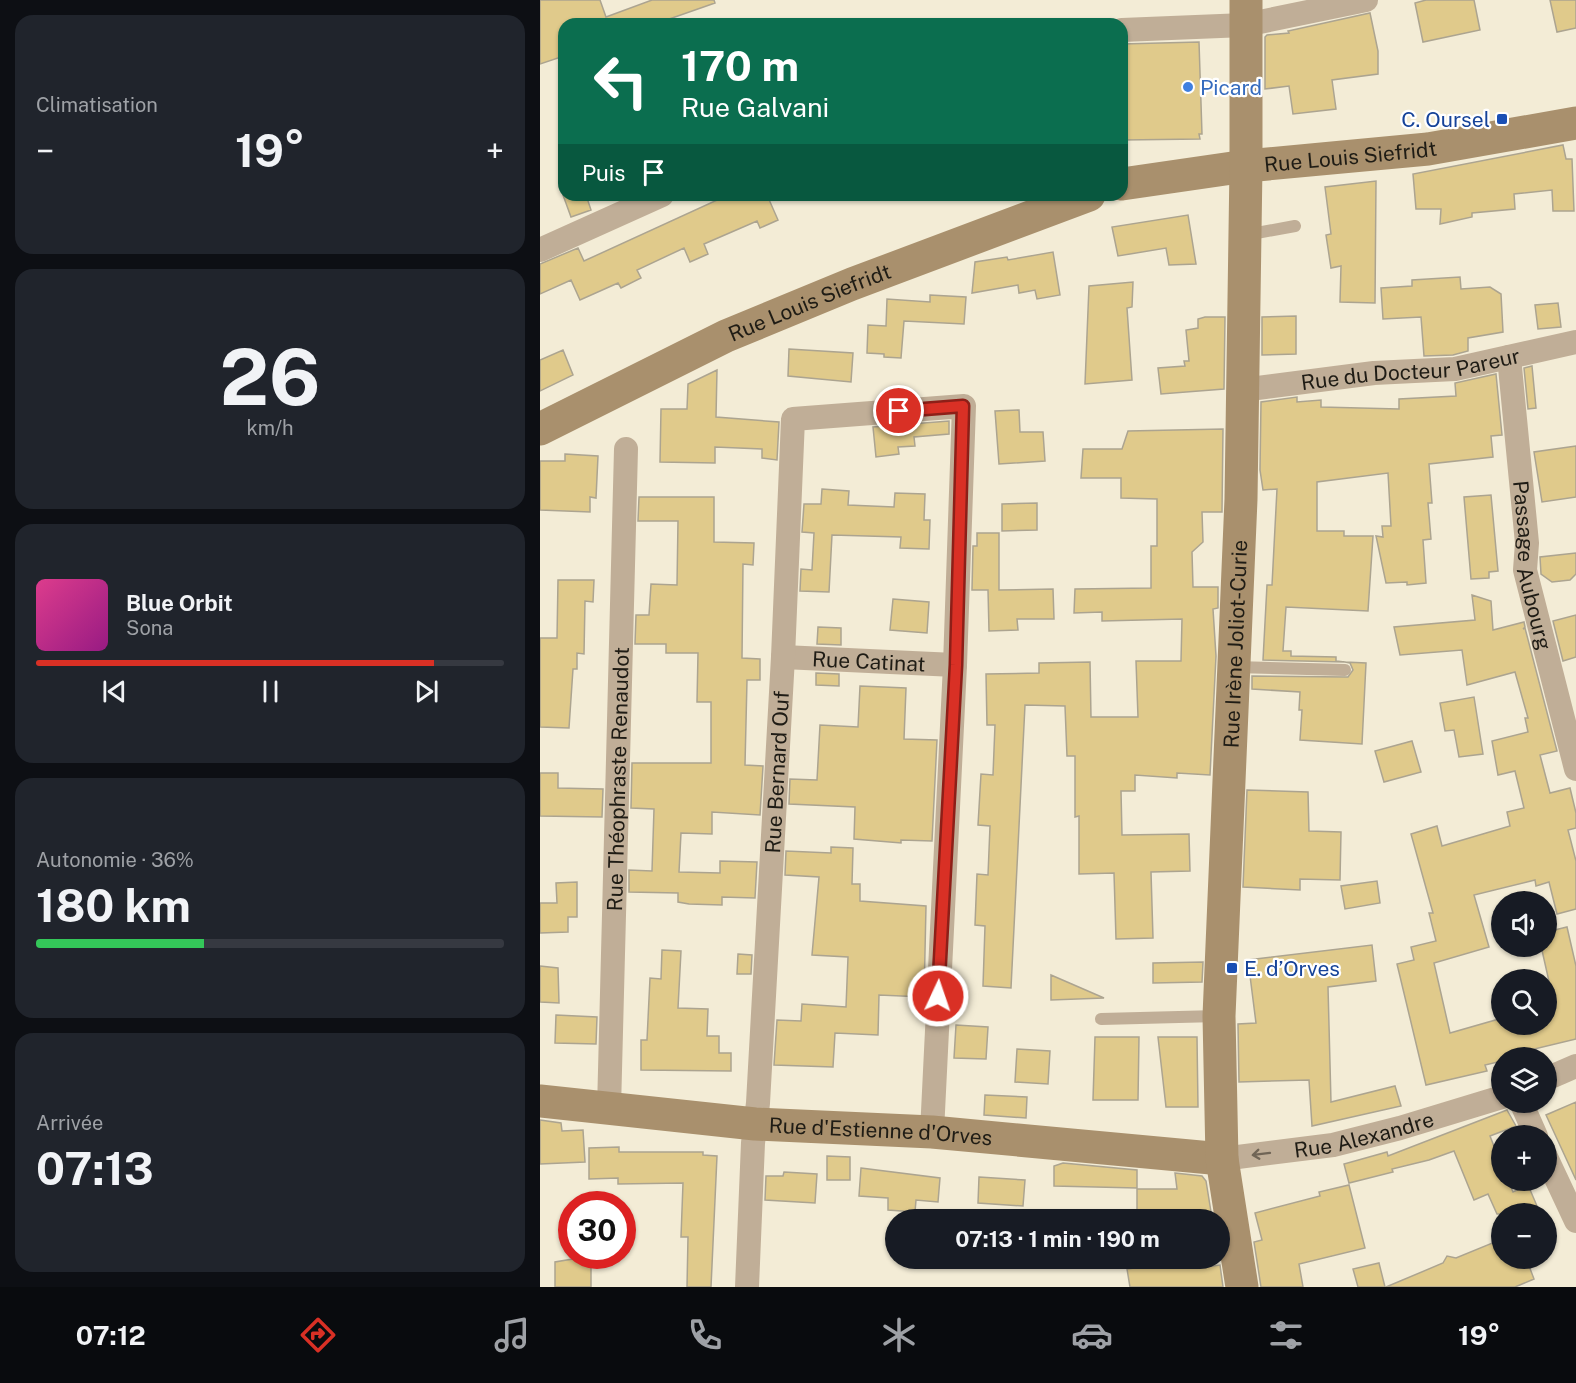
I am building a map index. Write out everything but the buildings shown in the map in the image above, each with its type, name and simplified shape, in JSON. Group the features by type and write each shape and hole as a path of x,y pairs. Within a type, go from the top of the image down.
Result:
{"street":[{"path":"1128,29 1246,12 1366,0"},
{"name":"Rue Irène Joliot-Curie","path":"1242,1287 1222,1159 1219,1016 1240,523 1246,166 1246,12"},
{"name":"Rue Louis Siefridt","path":"1128,183 1246,166 1428,149 1576,123"},
{"path":"540,250 649,201"},
{"name":"Rue Louis Siefridt","path":"540,429 726,336 852,284 1073,201"},
{"name":"Rue du Docteur Pareur","path":"1242,390 1374,373 1455,369 1576,342"},
{"name":"Passage Aubourg","path":"1509,357 1527,543 1525,570 1569,716 1576,769"},
{"name":"Rue Bernard Ouf","path":"747,1287 783,657 793,419 963,406 956,665"},
{"name":"Rue Théophraste Renaudot","path":"609,1110 626,448"},
{"name":"Rue Catinat","path":"783,657 956,665"},
{"path":"932,1132 956,665"},
{"path":"1557,1075 1576,1066"},
{"name":"Rue Alexandre","path":"1222,1159 1334,1144 1409,1126 1491,1100"},
{"name":"Rue d'Estienne d'Orves","path":"540,1101 755,1124 932,1132 1222,1159"},
{"path":"1557,1180 1576,1221"}],"lane":[{"path":"1245,235 1295,226"},
{"path":"1233,667 1345,670"},
{"path":"1101,1019 1219,1016"}],"place":[{"name":"Picard","path":"1188,87"},
{"name":"C. Oursel","path":"1502,119"},
{"name":"E. d’Orves","path":"1232,968"}],"route":[{"path":"899,411 963,406 956,665 938,996"}]}
